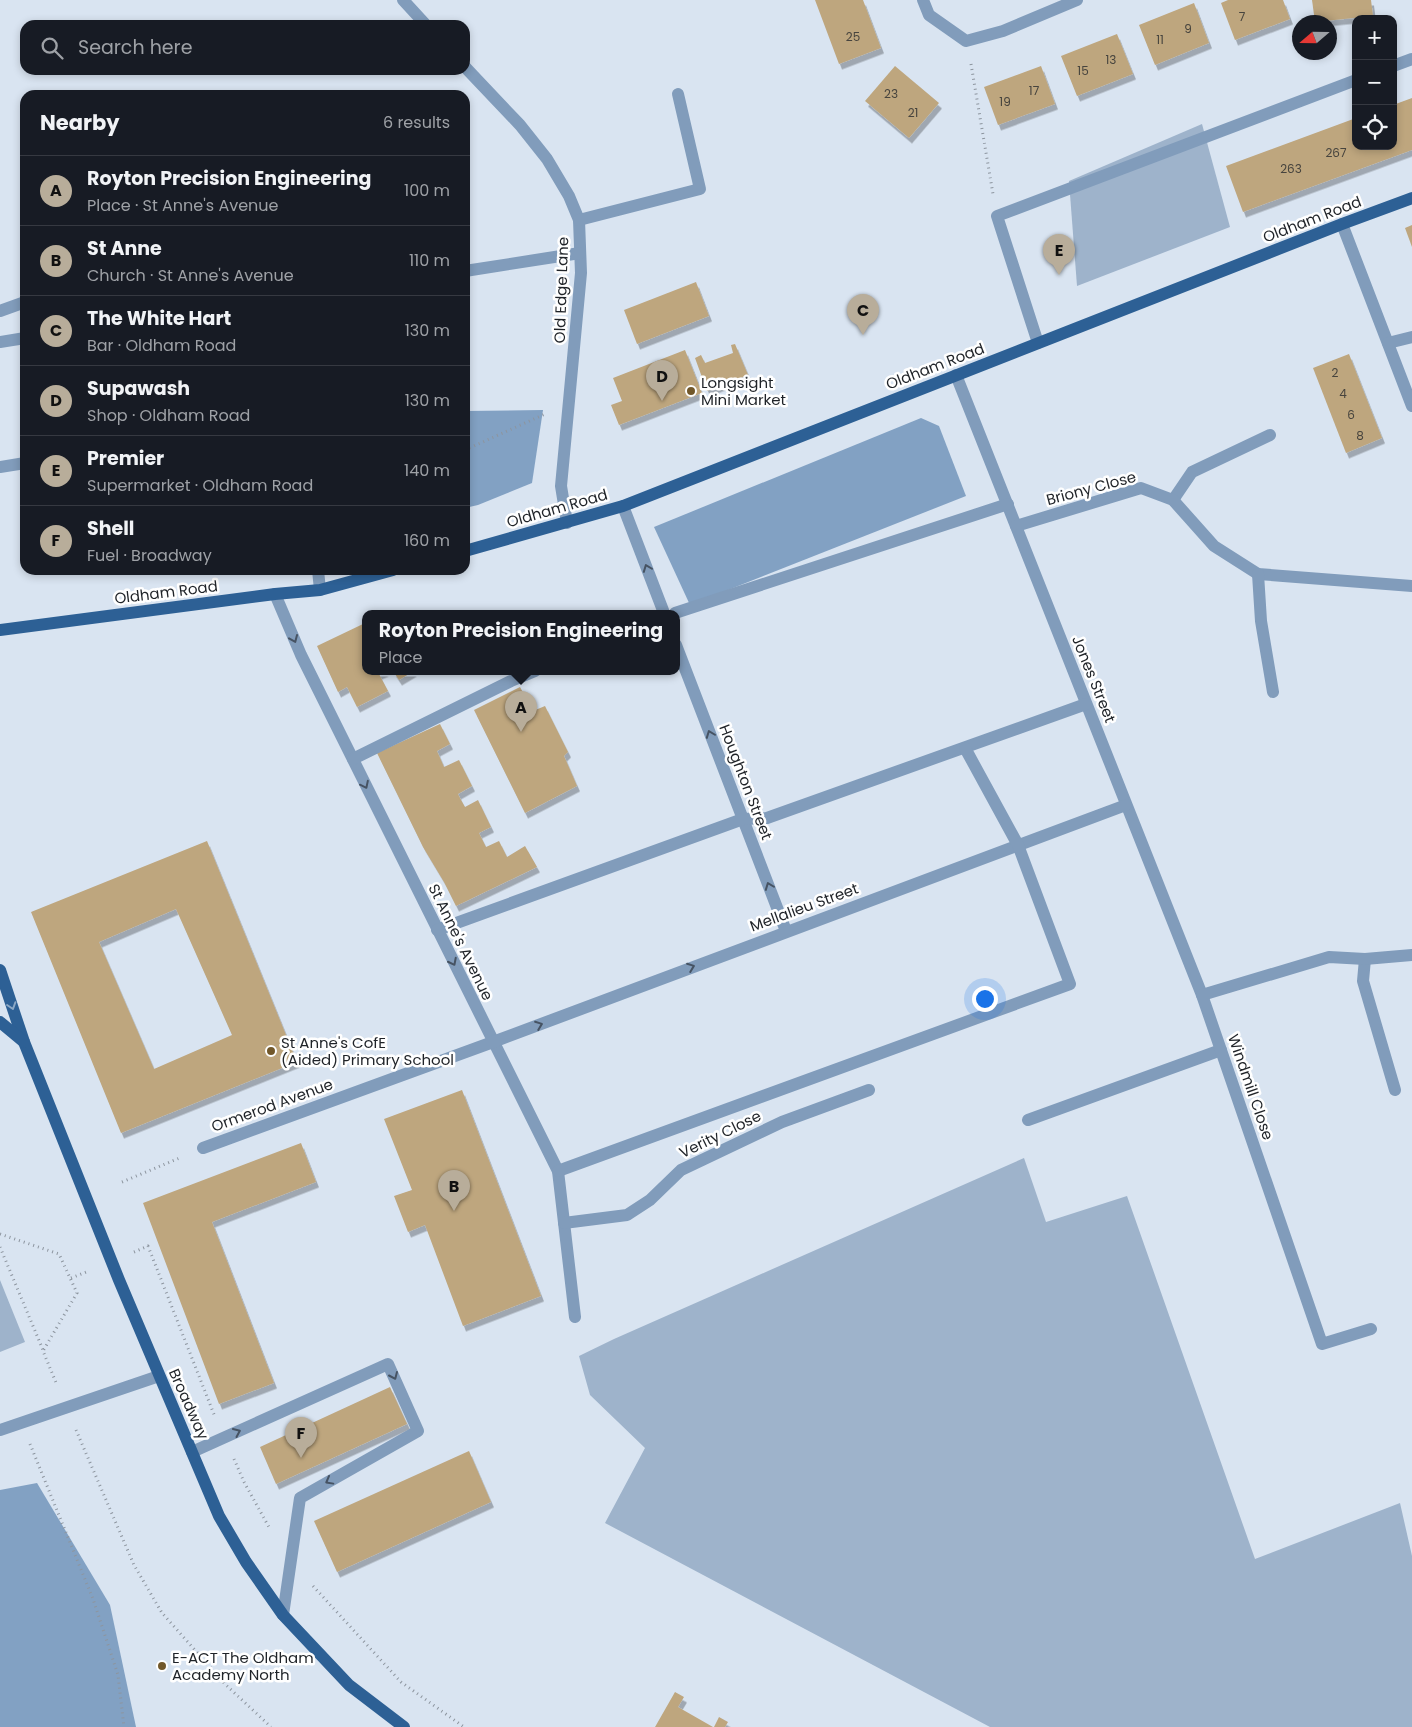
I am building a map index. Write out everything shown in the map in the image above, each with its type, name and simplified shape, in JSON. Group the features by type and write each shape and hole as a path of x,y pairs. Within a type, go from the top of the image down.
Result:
{"main road":[{"name":"Oldham Road","path":"470,549 624,506 1412,198"},
{"name":"Oldham Road","path":"0,630 275,594 320,590 375,575"},
{"name":"Broadway","path":"0,970 24,1042 159,1376 219,1516 246,1562 283,1614 349,1685 404,1727"},
{"name":"Broadway","path":"0,1022 24,1042"}],"street":[{"path":"403,0 421,20"},
{"path":"924,0 930,15 966,41 1003,31 1077,0"},
{"path":"1397,65 1412,59"},
{"name":"Old Edge Lane","path":"470,72 520,125 547,159 569,196 579,220 581,273 561,486 567,523"},
{"path":"1038,344 997,216 1352,82"},
{"path":"579,220 700,189 678,94"},
{"path":"1342,224 1412,406"},
{"path":"470,269 580,253"},
{"path":"0,311 20,304"},
{"path":"1388,343 1412,337"},
{"path":"0,342 20,339"},
{"name":"Jones Street","path":"956,376 1202,996"},
{"path":"1173,500 1192,472 1270,435"},
{"path":"0,467 20,464"},
{"name":"Briony Close","path":"1016,526 1141,488 1173,500 1214,546 1258,574 1412,586"},
{"path":"680,611 1008,504"},
{"path":"624,506 663,610"},
{"path":"1258,574 1262,621 1273,692"},
{"path":"318,575 320,590"},
{"name":"St Anne's Avenue","path":"275,594 301,655 558,1171 575,1317"},
{"name":"Houghton Street","path":"680,655 786,931"},
{"path":"353,759 525,675"},
{"path":"437,930 743,819 768,818 1086,704"},
{"path":"558,1171 1070,984 1018,845 965,748"},
{"name":"Mellalieu Street","path":"493,1042 1126,805"},
{"path":"1202,996 1329,957 1365,959 1412,955"},
{"path":"1365,959 1363,981 1395,1090"},
{"name":"Windmill Close","path":"1202,996 1322,1344 1371,1329"},
{"name":"Ormerod Avenue","path":"203,1148 493,1042"},
{"path":"1028,1120 1221,1050"},
{"name":"Verity Close","path":"564,1223 627,1215 650,1200 681,1170 782,1122 869,1090"},
{"path":"192,1452 388,1364 418,1431 300,1498 283,1614"},
{"path":"0,1430 159,1376"}],"path":[{"path":"966,41 997,216"},
{"path":"470,448 570,403"},
{"path":"122,1182 203,1148"},
{"path":"0,1234 59,1254 77,1293 43,1351"},
{"path":"0,1247 58,1386"},
{"path":"29,1442 93,1599 118,1675 124,1727"},
{"path":"83,1445 134,1565 162,1613 226,1685 270,1727"}],"shaded area":[{"path":"1202,124 1230,227 1077,286 1069,181"},
{"path":"543,410 532,483 470,507 470,411"},
{"path":"921,418 939,426 966,496 690,605 654,527"},
{"path":"1024,1158 1046,1222 1127,1196 1255,1559 1400,1503 1412,1556 1412,1727 990,1727 605,1523 645,1448 590,1395 579,1356"},
{"path":"0,1280 25,1342 0,1352"},
{"path":"37,1483 110,1605 136,1727 0,1727 0,1490"}],"building":[{"path":"815,0 863,0 881,48 839,64"},
{"path":"1228,0 1283,0 1290,19 1235,40 1221,3"},
{"path":"1312,0 1371,0 1373,15 1352,15 1352,18 1337,20 1337,15 1314,15"},
{"path":"1194,3 1209,43 1155,65 1139,25"},
{"path":"1117,34 1133,74 1077,96 1061,56"},
{"path":"895,66 939,103 909,138 865,101"},
{"path":"1041,66 1055,104 998,125 984,87"},
{"path":"1412,98 1412,150 1243,212 1226,166 1352,119 1352,150 1397,150 1397,104"},
{"path":"1412,225 1412,247 1405,228"},
{"path":"696,282 709,316 637,344 624,310"},
{"path":"735,344 748,375 707,391 695,358 701,355 705,363 733,353 731,345"},
{"path":"685,350 702,393 619,425 611,405 622,401 613,378"},
{"path":"1349,354 1382,438 1346,453 1313,368"},
{"path":"362,624 362,675 380,675 388,691 357,707 347,687 338,692 317,646"},
{"path":"396,675 407,675 399,680"},
{"path":"520,687 533,711 545,706 568,752 564,756 577,786 525,813 474,710"},
{"path":"440,724 450,744 437,751 444,767 459,760 472,786 458,794 465,807 478,800 491,827 479,833 486,847 499,841 507,857 525,846 537,867 456,906 423,847 377,753"},
{"path":"207,841 297,1062 121,1133 31,912","holes":["176,909 232,1035 154,1069 99,942"]},
{"path":"462,1090 541,1296 463,1326 425,1225 408,1232 394,1196 412,1190 384,1119"},
{"path":"301,1143 316,1182 212,1222 274,1383 219,1404 143,1203"},
{"path":"390,1387 407,1424 276,1484 260,1447"},
{"path":"469,1451 491,1502 337,1572 314,1521"},
{"path":"675,1692 684,1697 678,1707 713,1727 655,1727"},
{"path":"719,1717 728,1722 725,1727 714,1727"}],"place":[{"name":"Premier","path":"1059,275"},
{"name":"The White Hart","path":"863,335"},
{"name":"Longsight Mini Market","path":"691,391"},
{"name":"Supawash","path":"662,401"},
{"name":"Royton Precision Engineering","path":"521,732"},
{"name":"St Anne's CofE (Aided) Primary School","path":"271,1051"},
{"name":"St Anne","path":"454,1211"},
{"name":"Shell","path":"301,1458"},
{"name":"E-ACT The Oldham Academy North","path":"162,1666"}]}
